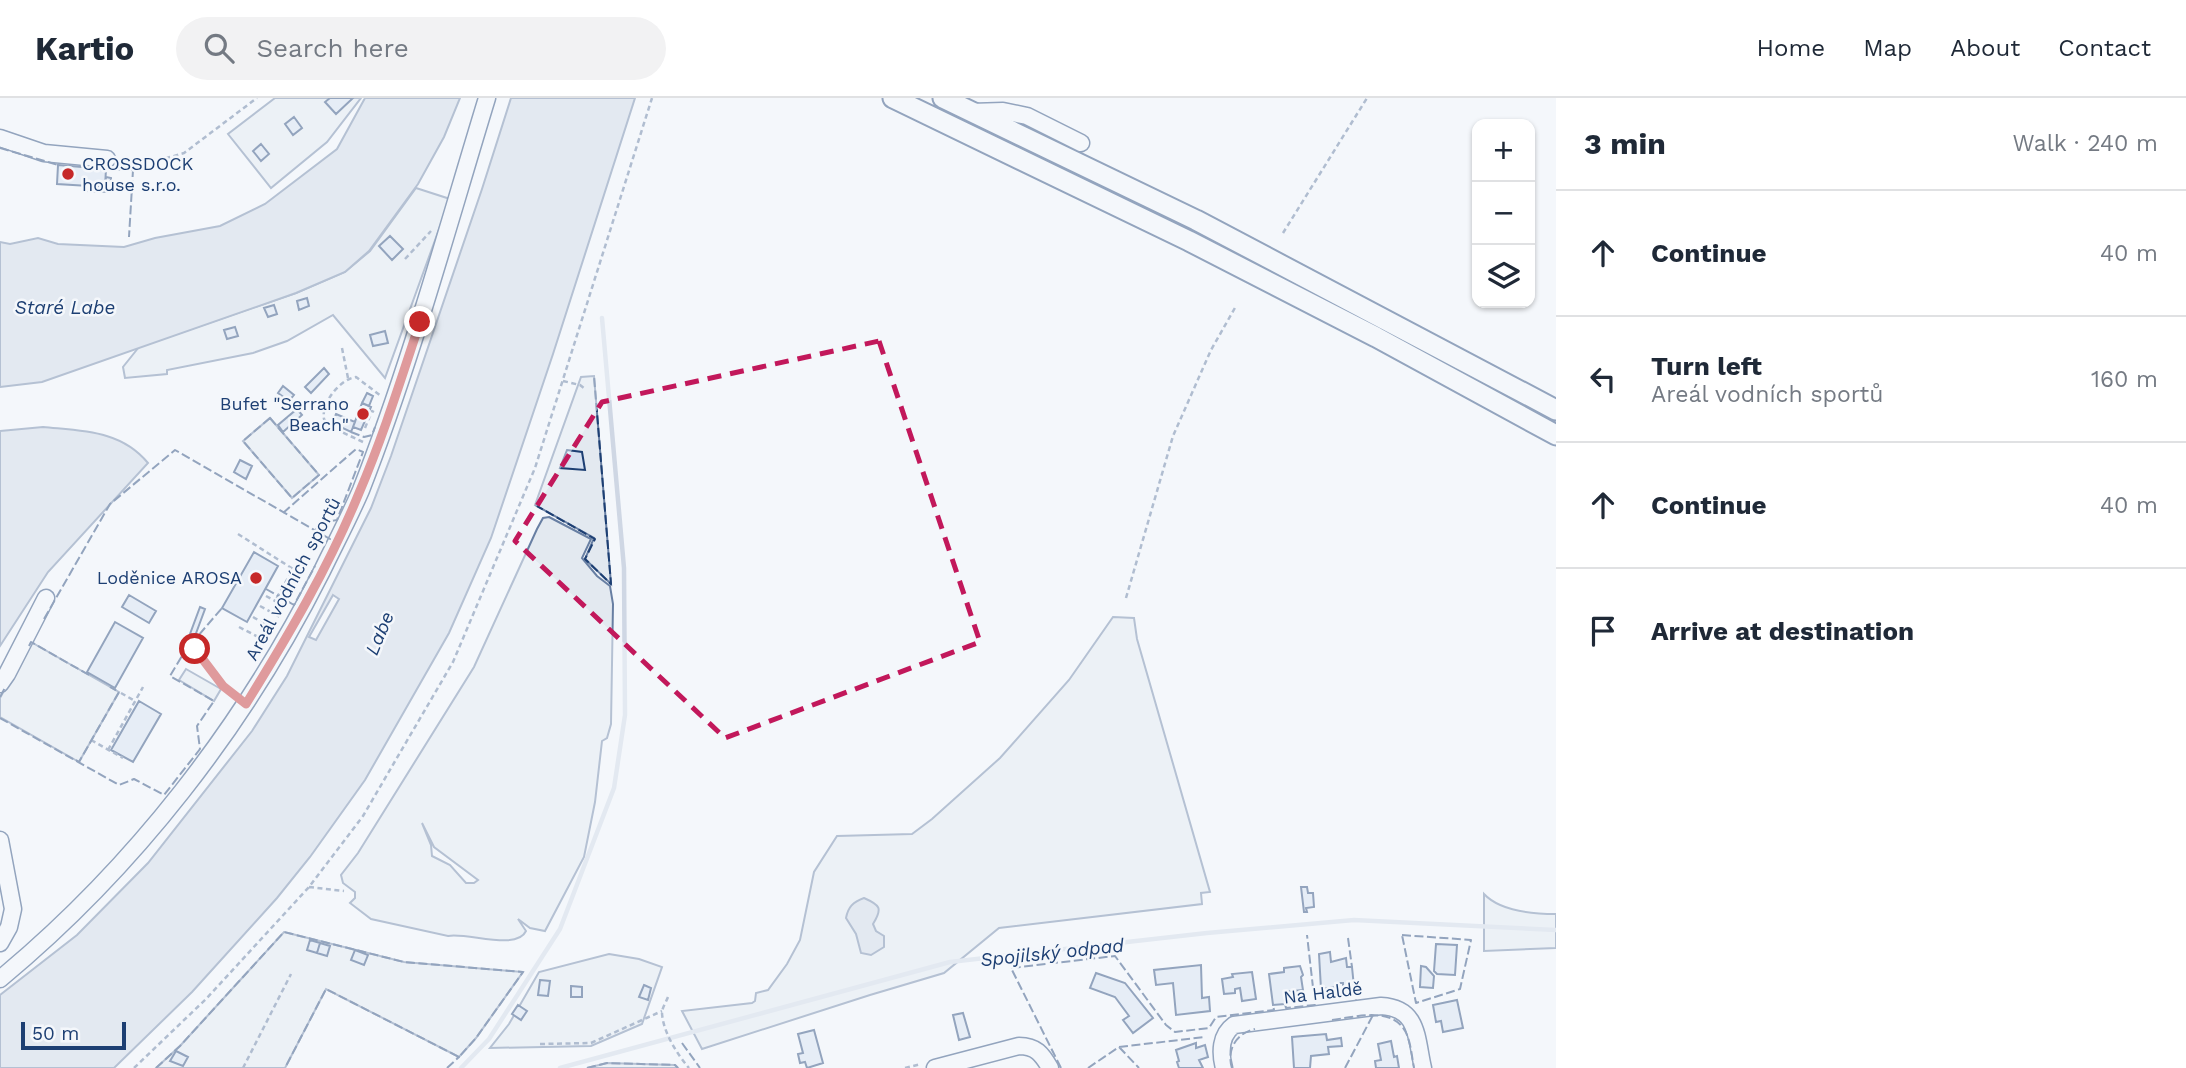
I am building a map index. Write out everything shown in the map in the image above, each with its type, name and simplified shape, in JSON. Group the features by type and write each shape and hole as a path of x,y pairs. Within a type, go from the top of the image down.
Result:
{"main road":[{"path":"893,98 1189,241 1376,337 1556,435"},
{"path":"943,98 1196,220 1556,410"}],"street":[{"name":"Areál vodních sportů","path":"0,979 88,898 154,825 225,735 290,631 345,524 376,448 420,322 487,98"},
{"path":"971,112 1003,111 1027,116 1082,143"},
{"path":"0,138 44,153 107,159"},
{"path":"0,684 47,598"},
{"path":"0,840 13,909 9,927 0,943"},
{"name":"Na Haldě","path":"1224,1068 1222,1047 1227,1031 1234,1025 1381,1006 1401,1009 1410,1017 1423,1068"},
{"path":"935,1068 1019,1046 1034,1047 1050,1068"}],"path":[{"path":"127,160 160,160 184,153 257,98"},
{"path":"134,1068 206,999 309,887 363,816 453,662 535,468 652,98"},
{"path":"1283,233 1367,98"},
{"path":"405,259 435,228 451,217"},
{"path":"1126,598 1173,436 1210,350 1236,306"},
{"path":"342,348 348,378"},
{"path":"376,448 329,426 324,419 324,407 343,381 356,377 392,404"},
{"path":"563,381 580,384 585,389"},
{"path":"238,534 293,569 275,601"},
{"path":"266,596 275,601 290,631"},
{"path":"260,606 290,631"},
{"path":"253,617 290,631"},
{"path":"239,627 290,631"},
{"path":"195,649 223,686 246,704"},
{"path":"108,750 144,687"},
{"path":"121,693 135,701"},
{"path":"92,740 123,758"},
{"path":"309,887 344,891"},
{"path":"243,1068 291,974"},
{"path":"668,997 662,1011 667,1030 674,1048 689,1068"},
{"path":"540,1044 591,1043 662,1011"}],"highlighted area":[{"path":"879,341 980,642 725,738 515,541 602,402"}],"shaded area":[{"path":"275,98 361,98 327,142 271,188 228,134"},
{"path":"416,188 450,199 385,378 333,315 287,341 253,353 167,370 167,374 125,378 123,367 139,347 296,293 345,272 370,251"},
{"path":"594,376 611,584 585,559 594,538 535,505 581,377"},
{"path":"270,418 319,475 292,498 243,441"},
{"path":"549,517 591,539 582,558 597,576 610,586 613,604 611,724 607,738 602,741 595,802 584,857 545,931 530,928 518,919 526,931 513,940 502,940 448,936 371,919 350,903 355,898 355,892 343,883 341,875 358,853 474,667 543,518","holes":["422,823 434,847 478,880 466,883 450,865 432,856 431,845"]},
{"path":"1113,617 1134,618 1137,639 1210,892 1201,893 1202,904 999,928 944,973 702,1049 682,1011 752,1003 756,993 768,990 800,940 814,872 837,836 912,834 932,819 1000,758 1069,680"},
{"path":"31,642 119,692 79,762 0,717 0,698"},
{"path":"186,669 221,689 214,701 179,680"},
{"path":"1484,894 1507,908 1556,914 1556,948 1484,951"},
{"path":"284,932 404,962 523,972 476,1038 459,1057 326,989 285,1068 156,1068 180,1046"},
{"path":"609,954 639,959 662,967 642,1024 591,1046 490,1048 509,1024 539,972"},
{"path":"607,1063 675,1065 678,1068 587,1068"}],"water":[{"name":"Staré Labe","path":"365,98 460,98 444,137 418,184 369,251 345,272 296,293 42,382 0,387 0,242 10,244 38,238 58,244 124,247 155,238 220,226 265,204 337,149"},
{"name":"Labe","path":"511,98 635,98 491,538 449,633 365,780 310,857 277,898 192,992 114,1068 0,1068 0,995 77,935 148,863 252,731 287,676 371,508 391,456"},
{"path":"43,427 86,431 113,438 126,444 148,463 48,572 0,646 0,431"},
{"path":"864,898 878,908 873,924 876,931 884,936 884,947 871,955 861,953 856,934 846,918 852,905"}],"pier":[{"path":"333,595 339,599 316,640 309,637"}],"building":[{"path":"330,98 353,98 336,114 325,102"},
{"path":"294,117 302,128 293,135 285,124"},
{"path":"261,144 269,154 261,161 253,151"},
{"path":"58,165 106,169 105,187 57,184"},
{"path":"106,177 111,178 110,192 87,191 87,186 105,187"},
{"path":"390,236 403,249 392,260 379,246"},
{"path":"307,298 309,306 299,310 297,301"},
{"path":"274,305 277,314 268,317 264,308"},
{"path":"235,327 238,336 227,339 224,330"},
{"path":"385,331 388,343 373,346 370,335"},
{"path":"324,368 329,374 311,393 305,387"},
{"path":"283,386 294,395 289,401 278,393"},
{"path":"367,393 373,396 369,406 362,403"},
{"name":"Bufet \"Serrano Beach\"","path":"362,403 371,407 361,430 353,427"},
{"path":"297,409 302,415 283,432 278,425"},
{"path":"336,414 355,422 351,432 332,423"},
{"path":"567,450 582,452 585,470 560,468"},
{"path":"240,460 252,466 246,479 234,472"},
{"name":"Loděnice AROSA","path":"254,552 278,566 247,622 222,608"},
{"path":"129,595 156,611 149,623 122,607"},
{"path":"200,607 205,609 195,636 190,634"},
{"path":"115,622 143,638 115,688 87,672"},
{"path":"139,701 161,714 133,762 111,750"},
{"path":"1301,887 1307,887 1308,893 1313,893 1314,907 1306,908 1307,912 1304,912"},
{"path":"310,940 320,943 317,953 307,950"},
{"path":"320,943 330,946 327,956 317,953"},
{"path":"1436,944 1457,945 1455,975 1437,974 1434,971"},
{"path":"355,950 368,955 364,965 351,960"},
{"path":"1330,952 1331,962 1346,958 1347,967 1352,967 1354,987 1343,988 1343,983 1337,983 1337,987 1321,989 1319,954"},
{"path":"1201,965 1202,998 1209,997 1210,1011 1176,1015 1173,983 1156,985 1154,970"},
{"path":"1300,966 1303,990 1284,992 1285,1004 1273,1005 1269,974"},
{"path":"1421,966 1426,967 1434,976 1433,988 1420,987"},
{"path":"1252,972 1256,999 1242,1001 1240,988 1235,989 1235,993 1224,994 1222,979 1233,977 1232,974"},
{"path":"1096,973 1125,983 1153,1018 1133,1033 1123,1020 1129,1016 1115,997 1090,988"},
{"path":"540,980 550,981 548,996 538,995"},
{"path":"644,985 651,988 648,1000 639,997"},
{"path":"571,986 582,987 582,997 571,997"},
{"path":"1457,1000 1463,1028 1443,1032 1441,1021 1436,1022 1433,1005"},
{"path":"518,1005 527,1011 521,1020 512,1014"},
{"path":"963,1013 970,1037 959,1040 953,1015"},
{"path":"814,1030 823,1063 807,1068 805,1062 800,1063 798,1054 803,1053 798,1034"},
{"path":"1326,1034 1327,1040 1341,1038 1342,1046 1328,1047 1329,1054 1311,1056 1310,1068 1294,1068 1292,1037"},
{"path":"1391,1041 1399,1068 1376,1068 1375,1061 1381,1060 1378,1044"},
{"path":"1196,1043 1196,1048 1205,1045 1208,1057 1199,1060 1203,1068 1179,1068 1176,1050"},
{"path":"176,1051 188,1057 183,1066 170,1061"}],"waterway":[{"path":"461,1068 489,1039 560,929 614,788 625,715 624,568 602,318"},
{"name":"Spojilský odpad","path":"560,1068 950,962 1207,933 1354,920 1556,930"}],"fence":[{"path":"0,148 58,165"},
{"path":"106,169 133,170 129,237"},
{"path":"535,505 595,539 585,559 611,584 594,376"},
{"path":"270,418 319,475 292,498 243,441 270,418"},
{"path":"351,432 364,437 372,435 375,427"},
{"path":"283,513 356,449 363,452 337,520 320,523 315,531"},
{"path":"44,619 110,504 175,450 330,539 329,541"},
{"path":"266,589 294,605 315,566"},
{"path":"0,718 119,785 134,779 164,795 200,749 197,726 214,701 170,676 185,651 222,608"},
{"path":"29,646 31,642 89,675"},
{"path":"0,697 6,686"},
{"path":"76,760 79,762 119,692 110,687"},
{"path":"156,1068 180,1046 284,932 404,962 523,972 476,1038 459,1057 326,989 285,1068"},
{"path":"1285,1004 1286,1008 1315,1005 1307,935"},
{"path":"1402,935 1471,940 1460,989 1416,1003 1402,935"},
{"path":"1348,938 1352,967"},
{"path":"1061,1068 1011,968 1115,956 1166,1025 1175,1032 1209,1028 1216,1017 1274,1010 1273,1005"},
{"path":"1355,987 1356,1000"},
{"path":"1345,1068 1373,1015"},
{"path":"1332,1020 1374,1015 1393,1020 1407,1035 1414,1068"},
{"path":"1232,1068 1231,1054 1234,1043 1243,1034 1255,1029"},
{"path":"1119,1047 1205,1037"},
{"path":"682,1043 700,1068"},
{"path":"1088,1068 1119,1047 1139,1068"},
{"path":"447,1068 459,1057 456,1056"},
{"path":"587,1068 607,1063 675,1065 678,1068"}],"place":[{"name":"CROSSDOCK house s.r.o.","path":"68,174"},
{"name":"Bufet \"Serrano Beach\"","path":"363,414"},
{"name":"Loděnice AROSA","path":"256,578"}],"route":[{"path":"195,649 223,686 246,704 294,625 360,492 420,322"}]}
